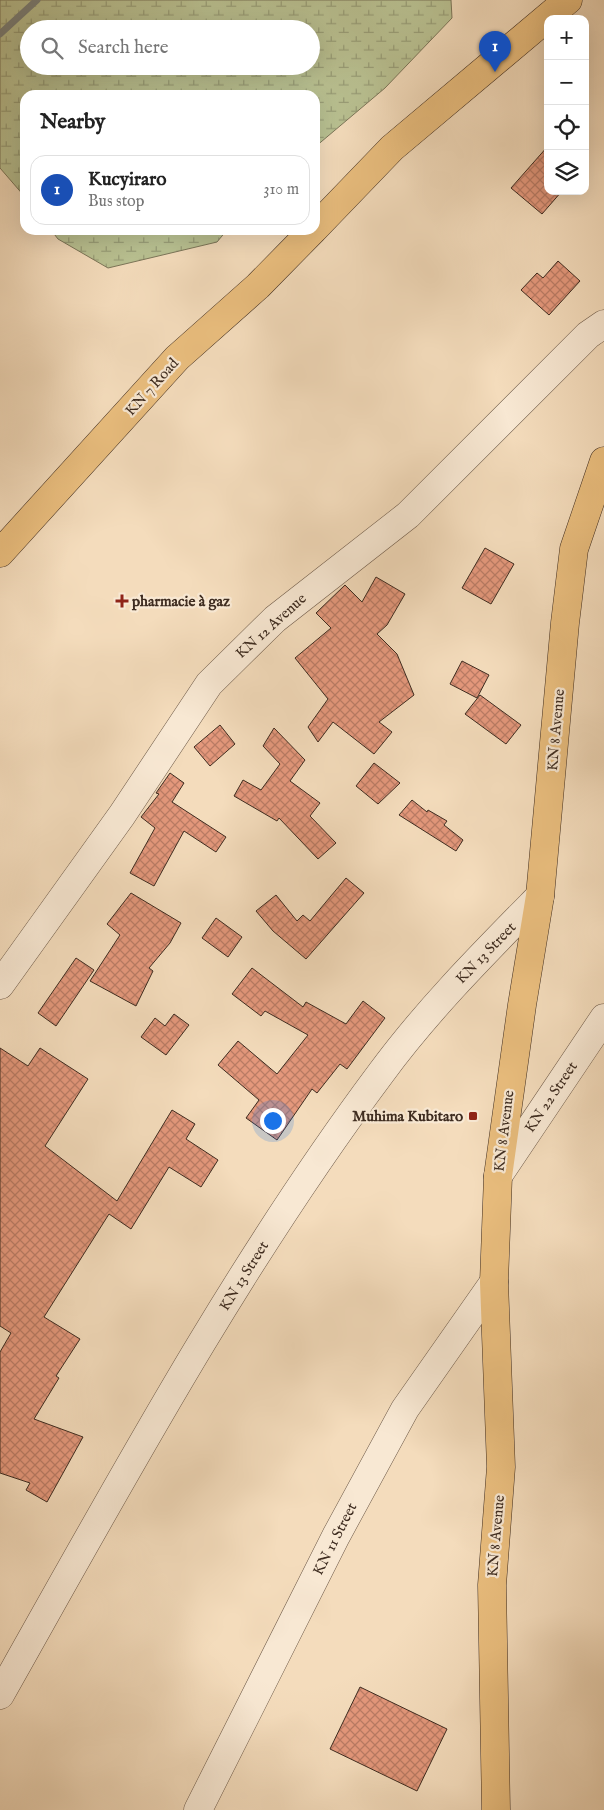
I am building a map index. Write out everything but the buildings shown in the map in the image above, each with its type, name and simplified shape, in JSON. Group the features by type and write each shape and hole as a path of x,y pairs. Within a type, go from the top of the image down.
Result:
{"main road":[{"name":"KN 7 Road","path":"320,223 392,148 568,0"},
{"name":"KN 7 Road","path":"0,554 178,358 258,286 308,235"},
{"name":"KN 8 Avenue","path":"496,1810 492,1585 502,1467 494,1282 498,1176 520,1014 540,896 565,623 574,549 604,461"}],"street":[{"name":"KN 12 Avenue","path":"0,985 122,814 209,684 275,619 408,515 588,335 604,324"},
{"name":"KN 13 Street","path":"0,1695 99,1520 254,1258 382,1072 468,970 540,896"},
{"name":"KN 22 Street","path":"498,1176 604,1018"},
{"name":"KN 11 Street","path":"198,1810 336,1536 405,1409 494,1282"}],"green space":[{"path":"0,0 451,0 452,18 385,88 320,143 320,90 20,90 20,191 0,168"},
{"path":"55,235 223,235 217,242 108,268 58,239"}],"waterway":[{"path":"0,34 37,0"}],"place":[{"name":"Kucyiraro","path":"495,72"},
{"name":"pharmacie à gaz","path":"122,601"},
{"name":"Muhima Kubitaro","path":"473,1116"}]}
